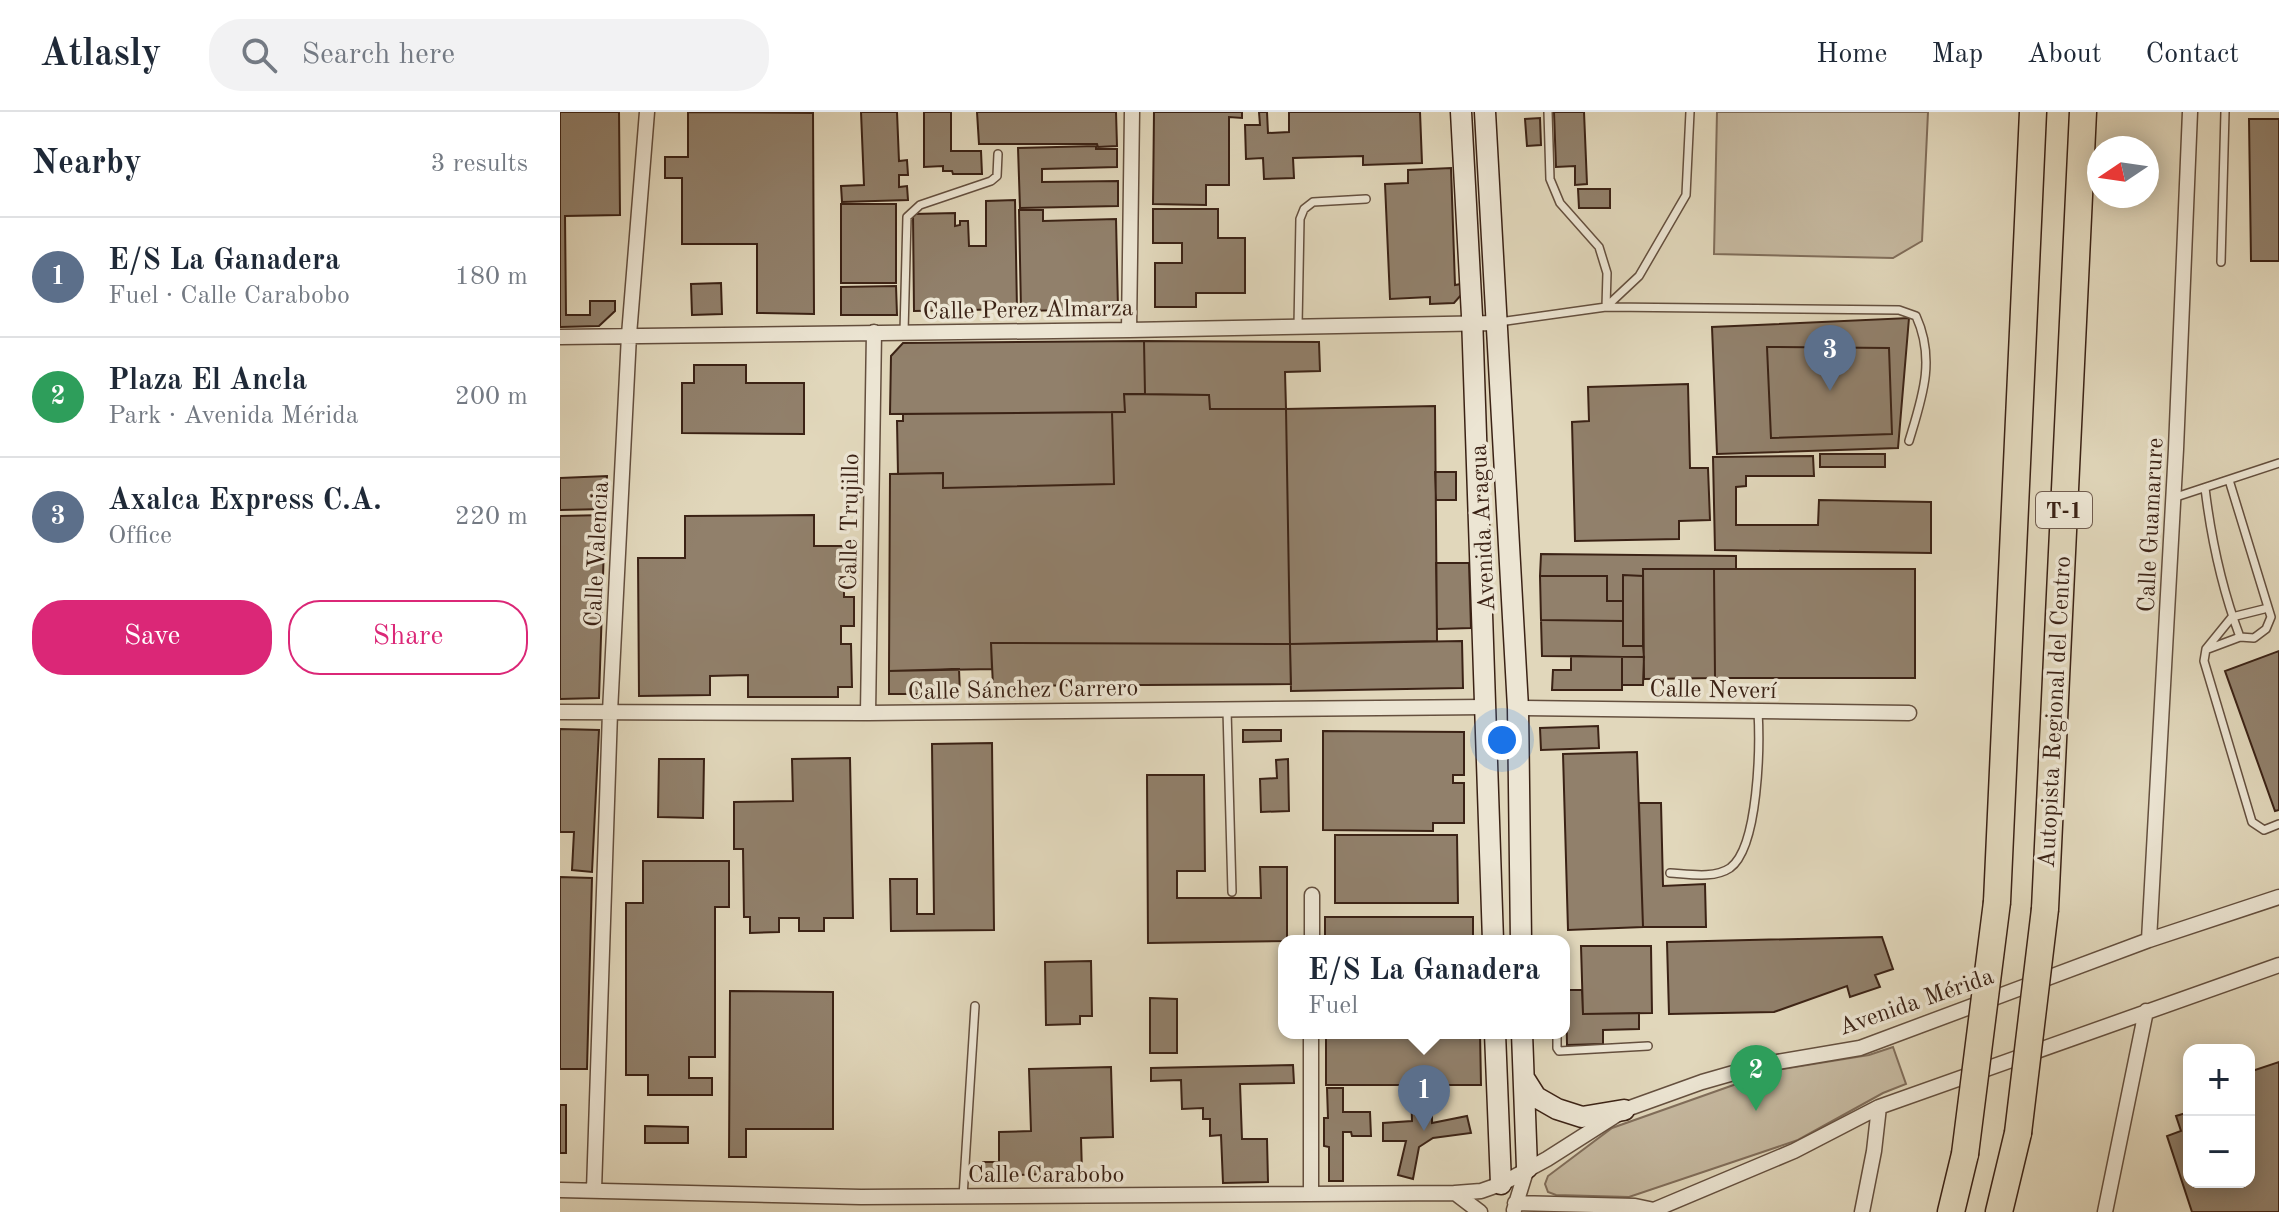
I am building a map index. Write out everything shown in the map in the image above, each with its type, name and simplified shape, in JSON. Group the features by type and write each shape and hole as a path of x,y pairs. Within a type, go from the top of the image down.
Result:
{"highway":[{"name":"Autopista Regional del Centro","path":"1951,1212 1965,1154 1997,902 2033,112"},
{"name":"Autopista Regional del Centro","path":"1999,1212 2018,1133 2045,909 2083,112"}],"street":[{"name":"Calle Valencia","path":"594,1190 610,712 629,335 647,112"},
{"path":"1129,330 1132,112"},
{"name":"Avenida Aragua","path":"1461,112 1473,324 1493,935"},
{"name":"Avenida Aragua","path":"1485,112 1518,708 1521,935"},
{"name":"Calle Guamarure","path":"2149,940 2190,112"},
{"name":"Calle Perez Almarza","path":"560,337 1497,323"},
{"name":"Calle Trujillo","path":"868,713 874,332"},
{"name":"Calle Sánchez Carrero","path":"560,712 868,713 1486,707"},
{"name":"Calle Neverí","path":"1518,708 1909,713"},
{"path":"1312,895 1312,935"},
{"name":"Avenida Mérida","path":"1527,1168 1547,1159 1624,1110 1702,1082 1765,1064 1860,1048 2149,940 2279,897"},
{"path":"1515,1207 1635,1206 1651,1211 1794,1151 1879,1107 2279,965"},
{"path":"2105,1212 2146,1011"},
{"path":"1311,1039 1311,1194"},
{"path":"1495,1039 1501,1184 1515,1207"},
{"path":"1515,1207 1527,1168 1522,1039"},
{"path":"1523,1077 1536,1097 1557,1109 1582,1117 1624,1110"},
{"path":"1862,1212 1879,1107"},
{"name":"Calle Carabobo","path":"560,1190 861,1197 1455,1193 1481,1191 1501,1184 1527,1168"},
{"path":"1455,1193 1480,1212"}],"lane":[{"path":"1548,112 1550,179 1560,203 1599,247 1607,273 1606,307"},
{"path":"1606,307 1639,276 1686,195 1690,112"},
{"path":"2221,262 2225,112"},
{"path":"904,332 907,217 920,205 991,181 997,176 998,154"},
{"path":"1298,326 1300,219 1304,209 1313,202 1366,199"},
{"path":"1497,323 1606,307 1899,310 1916,316 1924,332 1927,353 1923,395 1909,441"},
{"path":"2173,498 2279,463"},
{"path":"2206,649 2240,637 2254,638 2262,634 2271,617 2229,480"},
{"path":"2205,488 2218,563 2240,637"},
{"path":"2268,608 2232,617 2206,649 2204,661 2252,822 2264,830 2279,824"},
{"path":"1227,710 1232,892"},
{"path":"1670,873 1716,874 1733,867 1750,833 1758,711"},
{"path":"963,1197 975,1006"},
{"path":"1557,1039 1559,1051 1648,1046"}],"shaded area":[{"path":"1717,112 1928,112 1922,241 1893,258 1714,254"},
{"path":"1893,1047 1906,1084 1883,1093 1798,1140 1629,1197 1556,1195 1548,1192 1545,1184 1548,1176 1612,1128 1776,1070 1869,1055"}],"building":[{"path":"560,112 619,112 620,215 565,216 566,315 590,315 590,301 615,301 615,311 599,326 560,327"},
{"path":"688,112 813,113 814,314 757,313 757,244 682,244 682,178 665,178 665,157 688,157"},
{"path":"861,112 897,112 899,161 907,160 908,175 899,175 899,187 907,186 908,200 842,202 841,186 864,185"},
{"path":"924,112 951,112 951,151 981,151 982,174 953,174 952,171 943,171 943,166 924,167"},
{"path":"977,112 1116,112 1117,146 979,144"},
{"path":"1154,112 1242,112 1242,118 1229,117 1229,185 1206,185 1206,205 1153,204"},
{"path":"1259,112 1267,112 1268,133 1289,132 1289,112 1420,112 1422,163 1363,165 1363,156 1293,158 1294,178 1264,179 1263,158 1246,159 1245,125 1260,125"},
{"path":"1554,112 1584,112 1587,184 1575,185 1575,166 1556,167"},
{"path":"1540,118 1541,145 1527,146 1525,119"},
{"path":"2249,119 2279,119 2279,261 2251,261"},
{"path":"1096,146 1096,149 1117,149 1117,167 1042,169 1042,182 1118,181 1118,206 1020,208 1018,148"},
{"path":"1451,168 1455,285 1461,284 1462,294 1454,303 1430,304 1430,297 1390,299 1385,184 1408,183 1408,170"},
{"path":"1578,189 1610,189 1610,208 1579,208"},
{"path":"1015,200 1017,309 914,311 913,214 955,213 955,226 960,225 960,221 968,221 969,246 986,246 986,201"},
{"path":"841,204 896,204 896,283 841,283"},
{"path":"1153,209 1218,209 1218,238 1245,238 1245,293 1196,293 1196,307 1155,307 1155,263 1182,263 1182,243 1153,243"},
{"path":"1019,210 1043,210 1043,221 1116,219 1118,309 1021,311"},
{"path":"721,283 722,314 692,315 691,284"},
{"path":"896,286 897,315 841,315 841,287"},
{"path":"1909,318 1898,448 1717,454 1712,327"},
{"path":"1144,341 1145,394 1124,394 1125,412 890,414 891,356 903,343"},
{"path":"1144,341 1319,342 1320,371 1285,372 1286,409 1210,409 1209,395 1145,394"},
{"path":"1767,347 1889,348 1892,434 1771,438"},
{"path":"694,365 746,365 746,383 804,383 804,434 682,433 682,383 694,383"},
{"path":"1688,384 1690,468 1708,468 1710,520 1679,521 1679,539 1575,541 1572,422 1589,421 1588,387"},
{"path":"1124,394 1209,395 1210,409 1286,409 1290,644 991,643 992,669 889,671 890,474 943,473 943,488 1114,484 1112,412 1125,412"},
{"path":"1435,406 1437,641 1290,644 1286,409"},
{"path":"1112,412 1114,484 943,488 943,473 898,474 897,421 903,421 903,414"},
{"path":"1820,454 1885,454 1885,467 1820,467"},
{"path":"1813,456 1814,476 1746,476 1746,486 1736,487 1736,525 1818,525 1819,500 1931,502 1931,553 1715,550 1713,457"},
{"path":"1435,472 1456,472 1456,500 1436,500"},
{"path":"607,476 605,509 560,510 560,478"},
{"path":"605,515 599,698 560,699 560,516"},
{"path":"814,515 814,546 844,546 844,597 854,597 854,626 841,626 841,644 851,644 852,687 838,687 838,697 748,697 748,675 710,676 710,695 639,696 638,558 685,558 685,516"},
{"path":"1541,554 1736,556 1736,569 1643,569 1643,576 1623,575 1623,601 1607,601 1607,576 1540,576"},
{"path":"1436,563 1469,563 1471,628 1437,629"},
{"path":"1643,569 1714,569 1715,678 1644,679"},
{"path":"1714,569 1915,569 1915,678 1715,678"},
{"path":"1623,575 1643,576 1643,646 1623,646"},
{"path":"1540,576 1607,576 1607,601 1623,601 1623,621 1541,620"},
{"path":"1541,620 1623,621 1623,646 1643,646 1644,657 1542,656"},
{"path":"1462,641 1463,688 1291,691 1290,644"},
{"path":"991,643 1290,644 1291,684 993,686"},
{"path":"2279,651 2279,810 2275,811 2225,671"},
{"path":"1571,656 1622,657 1622,690 1552,690 1553,670 1571,670"},
{"path":"1622,657 1644,657 1643,685 1622,685"},
{"path":"959,669 960,694 889,694 889,671"},
{"path":"1598,726 1599,748 1541,750 1540,728"},
{"path":"560,729 599,730 592,872 572,870 574,832 560,832"},
{"path":"1243,730 1281,730 1281,741 1243,742"},
{"path":"1323,731 1464,732 1464,775 1453,775 1453,783 1464,783 1464,823 1433,823 1433,831 1323,830"},
{"path":"992,743 994,930 891,931 890,879 917,879 917,914 934,914 932,744"},
{"path":"1637,752 1643,927 1568,930 1563,754"},
{"path":"850,758 853,918 824,918 824,931 799,931 799,918 779,918 779,932 750,933 750,917 744,917 743,849 734,849 734,802 793,801 792,759"},
{"path":"659,759 704,759 703,818 658,817"},
{"path":"1288,759 1289,811 1261,812 1260,779 1277,778 1276,760"},
{"path":"1147,775 1204,775 1205,871 1177,871 1177,898 1261,898 1260,867 1287,867 1287,935 1278,935 1278,941 1148,943"},
{"path":"1639,803 1661,803 1663,886 1705,884 1706,927 1643,927"},
{"path":"1335,835 1457,835 1458,903 1335,903"},
{"path":"643,861 729,861 729,907 715,907 715,1057 689,1057 689,1078 712,1078 712,1095 648,1095 648,1075 626,1075 626,903 643,903"},
{"path":"560,877 592,878 587,1069 560,1069"},
{"path":"1325,917 1473,917 1473,935 1325,935"},
{"path":"1882,937 1893,969 1875,975 1880,987 1850,997 1847,986 1774,1012 1669,1014 1667,942"},
{"path":"1581,946 1651,946 1652,1013 1583,1014"},
{"path":"1091,961 1092,1016 1080,1016 1080,1024 1046,1025 1045,962"},
{"path":"1570,990 1582,990 1583,1014 1639,1013 1639,1029 1603,1030 1603,1044 1567,1045 1567,1039 1570,1039"},
{"path":"730,991 833,992 833,1129 746,1129 746,1157 729,1157"},
{"path":"1150,998 1177,999 1177,1053 1150,1053"},
{"path":"1326,1039 1480,1039 1481,1085 1326,1085"},
{"path":"2279,1062 2279,1212 2192,1212 2184,1188 2255,1188 2255,1070"},
{"path":"1293,1065 1294,1083 1240,1084 1242,1139 1267,1139 1268,1182 1223,1183 1221,1135 1210,1136 1210,1119 1203,1119 1203,1108 1182,1109 1181,1080 1151,1081 1151,1068"},
{"path":"1111,1067 1113,1137 1081,1138 1082,1173 984,1176 983,1162 999,1162 999,1132 1031,1131 1029,1069"},
{"path":"1327,1088 1343,1088 1343,1112 1370,1112 1371,1136 1352,1136 1351,1132 1343,1132 1343,1181 1329,1181 1329,1147 1324,1146 1324,1118 1328,1118"},
{"path":"1411,1088 1432,1088 1432,1123 1467,1116 1471,1133 1433,1138 1419,1147 1413,1179 1398,1175 1406,1141 1383,1141 1383,1123 1412,1121"},
{"path":"560,1105 566,1105 566,1153 560,1153"},
{"path":"2183,1114 2183,1185 2167,1136 2181,1131 2176,1116"},
{"path":"645,1126 688,1127 688,1143 645,1143"}],"place":[{"name":"Axalca Express C.A.","path":"1830,391"},
{"name":"Plaza El Ancla","path":"1756,1111"},
{"name":"E/S La Ganadera","path":"1424,1131"}]}
